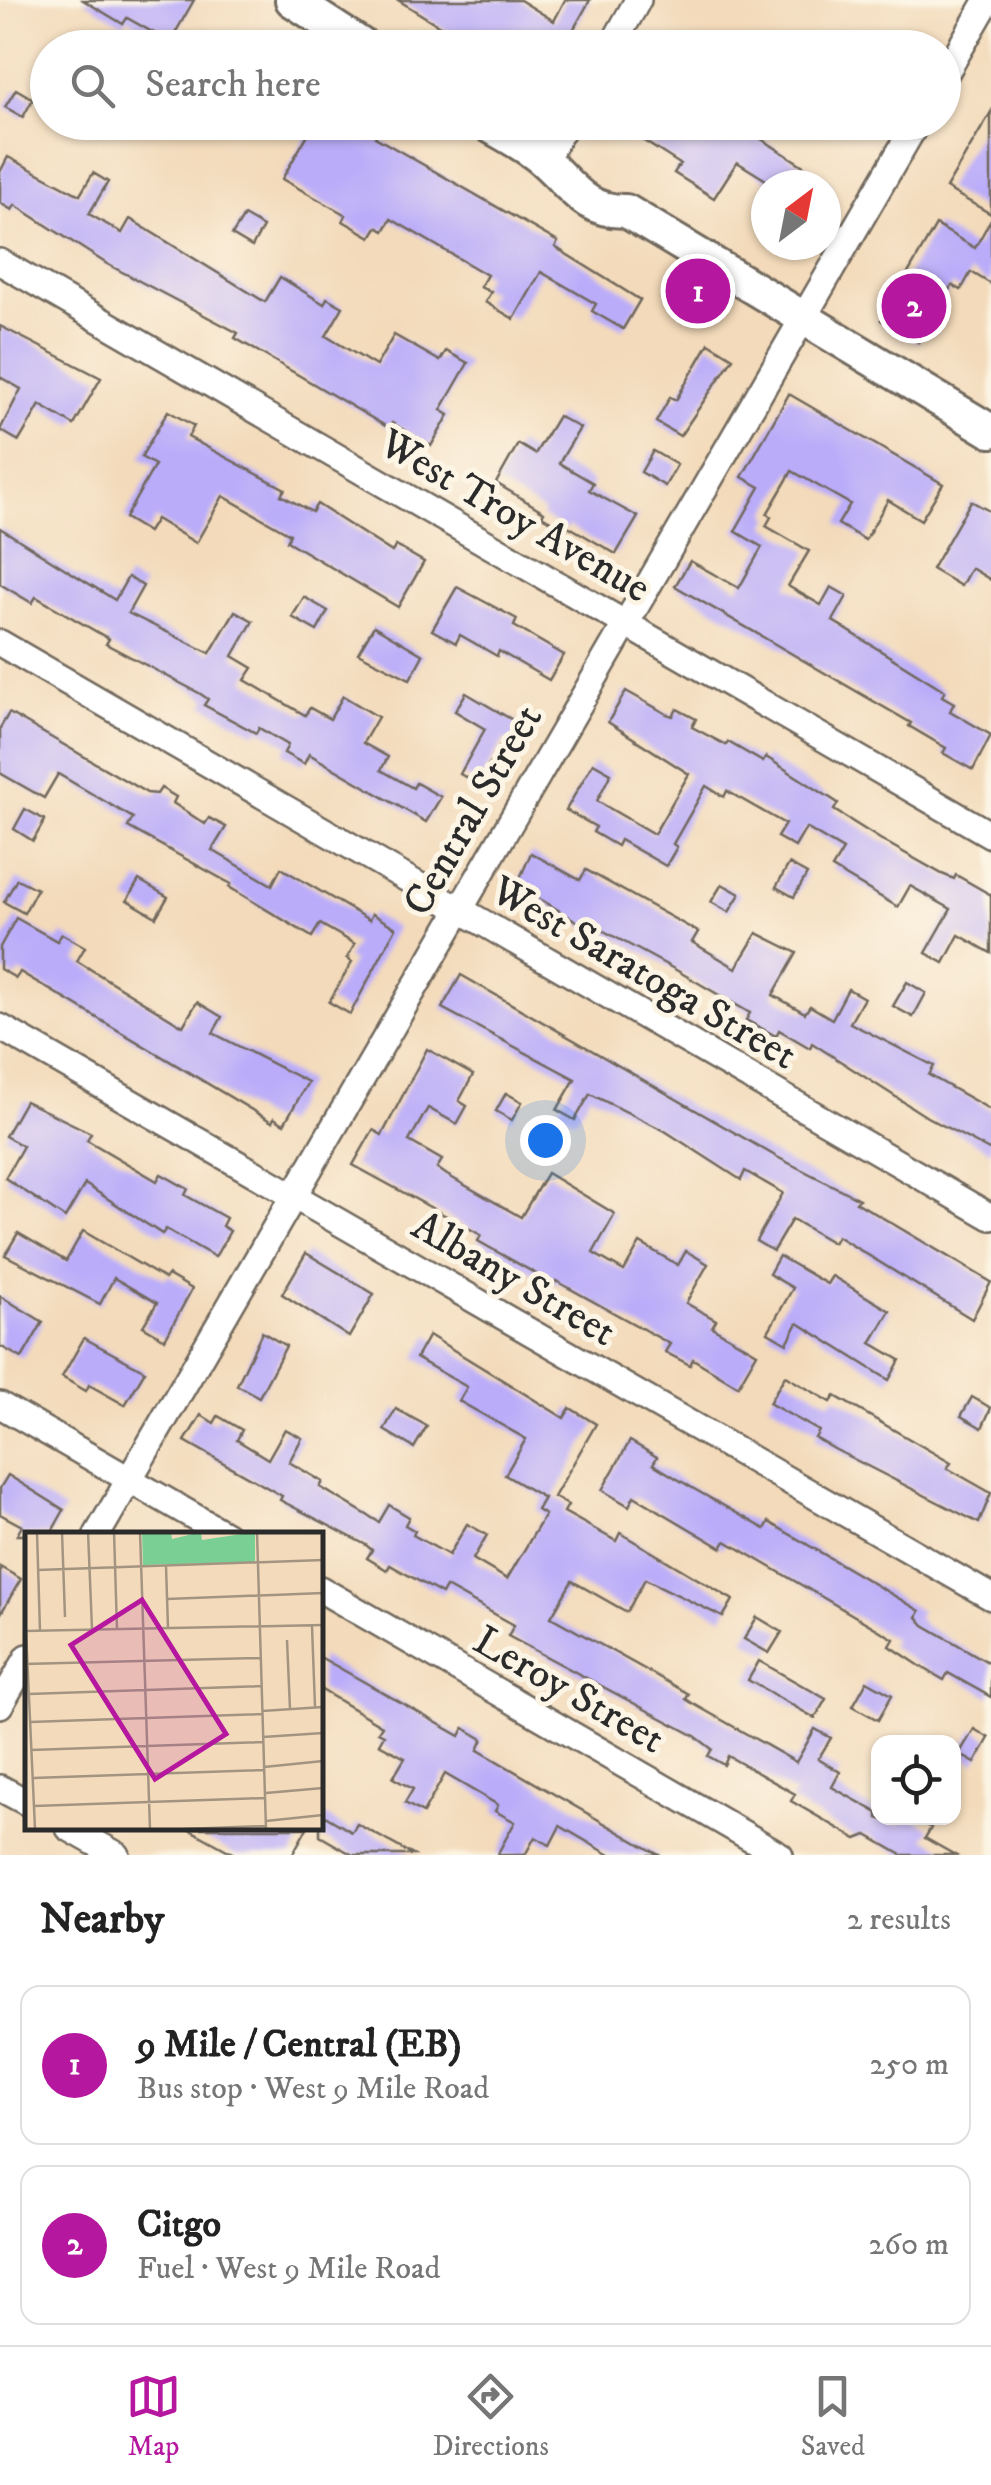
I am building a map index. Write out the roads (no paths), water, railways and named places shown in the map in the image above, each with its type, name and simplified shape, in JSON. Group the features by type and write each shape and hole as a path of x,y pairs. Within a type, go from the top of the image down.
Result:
{"main road":[{"path":"292,0 338,30"},
{"path":"512,140 544,161 576,168 618,194 626,212 991,431"}],"street":[{"path":"621,30 638,0"},
{"path":"961,47 988,0"},
{"path":"544,161 556,140"},
{"name":"Central Street","path":"99,1532 906,140"},
{"name":"West Troy Avenue","path":"0,262 991,834"},
{"name":"West Saratoga Street","path":"0,644 991,1217"},
{"name":"Albany Street","path":"0,1026 991,1597"},
{"path":"0,1405 221,1532"},
{"name":"Leroy Street","path":"322,1591 780,1855"},
{"path":"0,1705 25,1662"},
{"path":"0,1788 25,1801"},
{"path":"73,1830 117,1855"}],"place":[{"name":"9 Mile / Central (EB)","path":"698,291"},
{"name":"Citgo","path":"914,306"}]}
